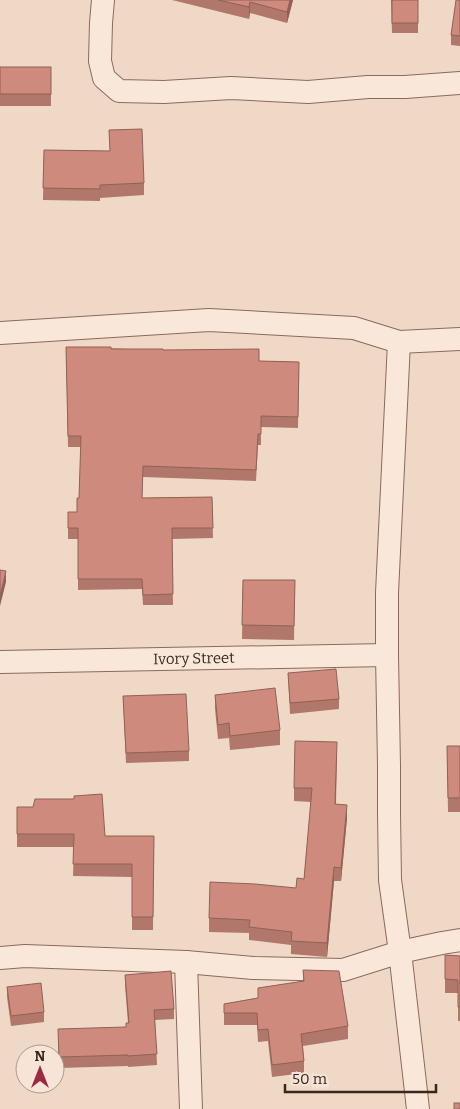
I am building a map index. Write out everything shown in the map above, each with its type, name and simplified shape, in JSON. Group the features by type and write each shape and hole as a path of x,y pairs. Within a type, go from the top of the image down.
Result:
{"street":[{"path":"103,0 100,23 100,61 104,78 119,91 164,92 231,88 308,92 460,83"},
{"path":"0,333 209,320 354,328 399,342 460,339"},
{"path":"399,342 387,593 390,880 418,1109"},
{"name":"Ivory Street","path":"0,662 387,655"},
{"path":"0,958 25,956 186,962 253,968 343,970 400,952 460,940"},
{"path":"186,962 191,1109"}],"building":[{"path":"218,0 290,0 287,12 250,2 249,7"},
{"path":"392,0 418,0 418,23 392,23"},
{"path":"456,0 460,0 460,36 451,35"},
{"path":"0,67 51,67 51,94 0,94"},
{"path":"142,129 144,183 100,185 100,189 43,188 44,150 110,151 109,130"},
{"path":"66,347 163,350 259,349 259,361 299,362 298,417 261,416 261,434 258,434 256,470 143,466 142,498 212,497 213,528 172,528 173,594 143,595 142,579 78,579 78,528 68,528 68,512 77,512 81,436 68,436"},
{"path":"0,570 6,571 0,596"},
{"path":"243,580 295,580 294,626 242,625"},
{"path":"336,669 339,699 290,703 288,673"},
{"path":"275,688 280,730 230,736 229,723 218,725 215,695"},
{"path":"186,694 189,751 126,753 123,696"},
{"path":"295,741 337,742 335,804 347,805 341,868 334,867 327,943 291,941 292,932 249,927 250,920 209,918 210,882 296,888 297,878 304,879 312,788 294,788"},
{"path":"447,746 460,746 460,798 448,798"},
{"path":"102,794 105,836 154,836 153,917 132,917 132,864 73,864 74,834 17,834 17,807 33,807 35,799 74,799 74,796"},
{"path":"445,955 460,956 460,1007 458,1007 458,980 445,979"},
{"path":"303,970 339,971 348,1026 301,1034 304,1061 272,1065 268,1029 258,1030 257,1013 224,1013 224,1004 258,998 258,988 304,981"},
{"path":"171,971 174,1009 154,1010 157,1054 65,1057 65,1044 59,1044 58,1029 126,1027 126,1023 129,1023 125,975"},
{"path":"41,983 44,1012 11,1016 7,987"},
{"path":"454,1103 460,1103 460,1109 454,1109"}]}
